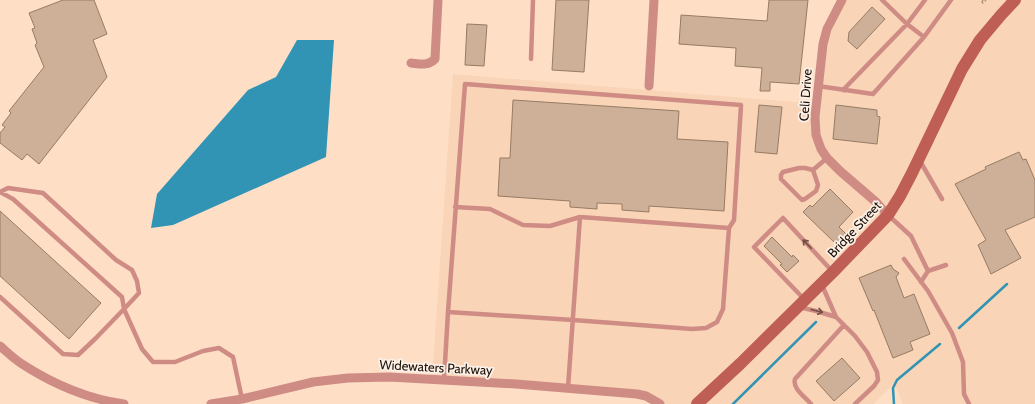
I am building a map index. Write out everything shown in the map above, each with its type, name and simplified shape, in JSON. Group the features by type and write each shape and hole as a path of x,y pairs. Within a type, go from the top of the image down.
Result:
{"main road":[{"name":"Bridge Street","path":"697,404 822,283 888,215 900,196 919,159 962,69 980,40 1015,0"}],"street":[{"path":"411,63 428,64 435,59 438,0"},
{"path":"649,86 654,0"},
{"name":"Celi Drive","path":"842,0 826,29 824,36 815,117 816,135 821,149 827,158 876,202 888,215"},
{"path":"0,346 20,363 53,382 85,395 124,404"},
{"name":"Widewaters Parkway","path":"211,404 243,401 313,382 348,378 389,377 516,384 637,394 646,396 660,404"}],"lane":[{"path":"531,59 533,0"},
{"path":"882,0 924,38"},
{"path":"843,90 907,24 925,0"},
{"path":"818,86 873,94 924,38 951,0"},
{"path":"444,380 448,312 464,84 741,106 734,220 729,228 723,309 717,322 706,328 692,329 448,312"},
{"path":"812,170 827,158"},
{"path":"919,159 942,199"},
{"path":"799,168 812,170 818,185 817,188 802,200 781,179 782,172 799,168"},
{"path":"0,192 8,188 43,193 116,260 132,270 137,281 139,293 78,355 63,354 0,298"},
{"path":"0,192 13,198 122,298 124,309 142,349 153,362 175,362 203,351 219,348 233,357 243,401"},
{"path":"456,208 490,209 523,224 550,226 580,217 729,228"},
{"path":"888,215 911,236 928,271"},
{"path":"568,388 574,320 580,217"},
{"path":"833,272 783,218 754,247 801,303 816,311 836,317"},
{"path":"904,259 928,291 952,333 963,362 964,394 969,404"},
{"path":"921,282 928,271 946,265"},
{"path":"822,283 836,317 856,336 867,352 877,372 878,380 874,386 855,404"},
{"path":"811,404 796,387 794,382 795,378 844,325"}],"path":[{"path":"983,0 983,3 986,0"}],"shaded area":[{"path":"846,0 1035,0 1035,404 903,404 894,383 874,404 660,404 646,396 432,379 453,74 819,104 825,49"}],"water":[{"path":"297,40 334,40 326,157 173,225 151,228 157,194 248,90 276,77"}],"building":[{"path":"63,0 94,0 107,34 93,40 107,77 39,164 27,154 22,160 0,143 0,133 5,127 2,125 11,113 9,111 44,67 35,45 37,43 32,29 35,28 29,13"},
{"path":"556,0 589,0 584,72 552,70"},
{"path":"769,0 808,0 799,84 770,82 770,91 760,91 762,68 735,66 736,48 679,44 681,15 767,21"},
{"path":"872,7 885,19 857,49 848,41 849,32"},
{"path":"467,24 487,25 484,66 465,65"},
{"path":"513,100 679,111 677,139 728,142 724,211 649,206 649,212 622,210 622,204 597,203 597,209 570,207 570,201 498,196 500,158 510,158"},
{"path":"759,105 782,107 777,154 755,152"},
{"path":"836,105 877,110 877,116 880,117 877,144 833,139"},
{"path":"1019,152 1023,160 1026,159 1035,180 1035,217 1005,230 1021,258 991,274 978,245 986,240 955,184 986,169 985,167"},
{"path":"830,189 853,212 839,227 847,235 837,245 803,212 810,205 812,207"},
{"path":"0,211 101,303 69,339 0,276"},
{"path":"772,237 792,257 793,255 799,261 787,272 780,265 782,264 764,246"},
{"path":"891,265 893,269 899,273 896,277 904,298 914,294 930,334 910,342 913,350 893,358 874,310 873,311 859,278"},
{"path":"842,358 860,378 834,401 816,381"}],"waterway":[{"path":"959,328 1007,284"},
{"path":"733,404 816,322"},
{"path":"894,404 893,388 897,380 940,344"}]}
